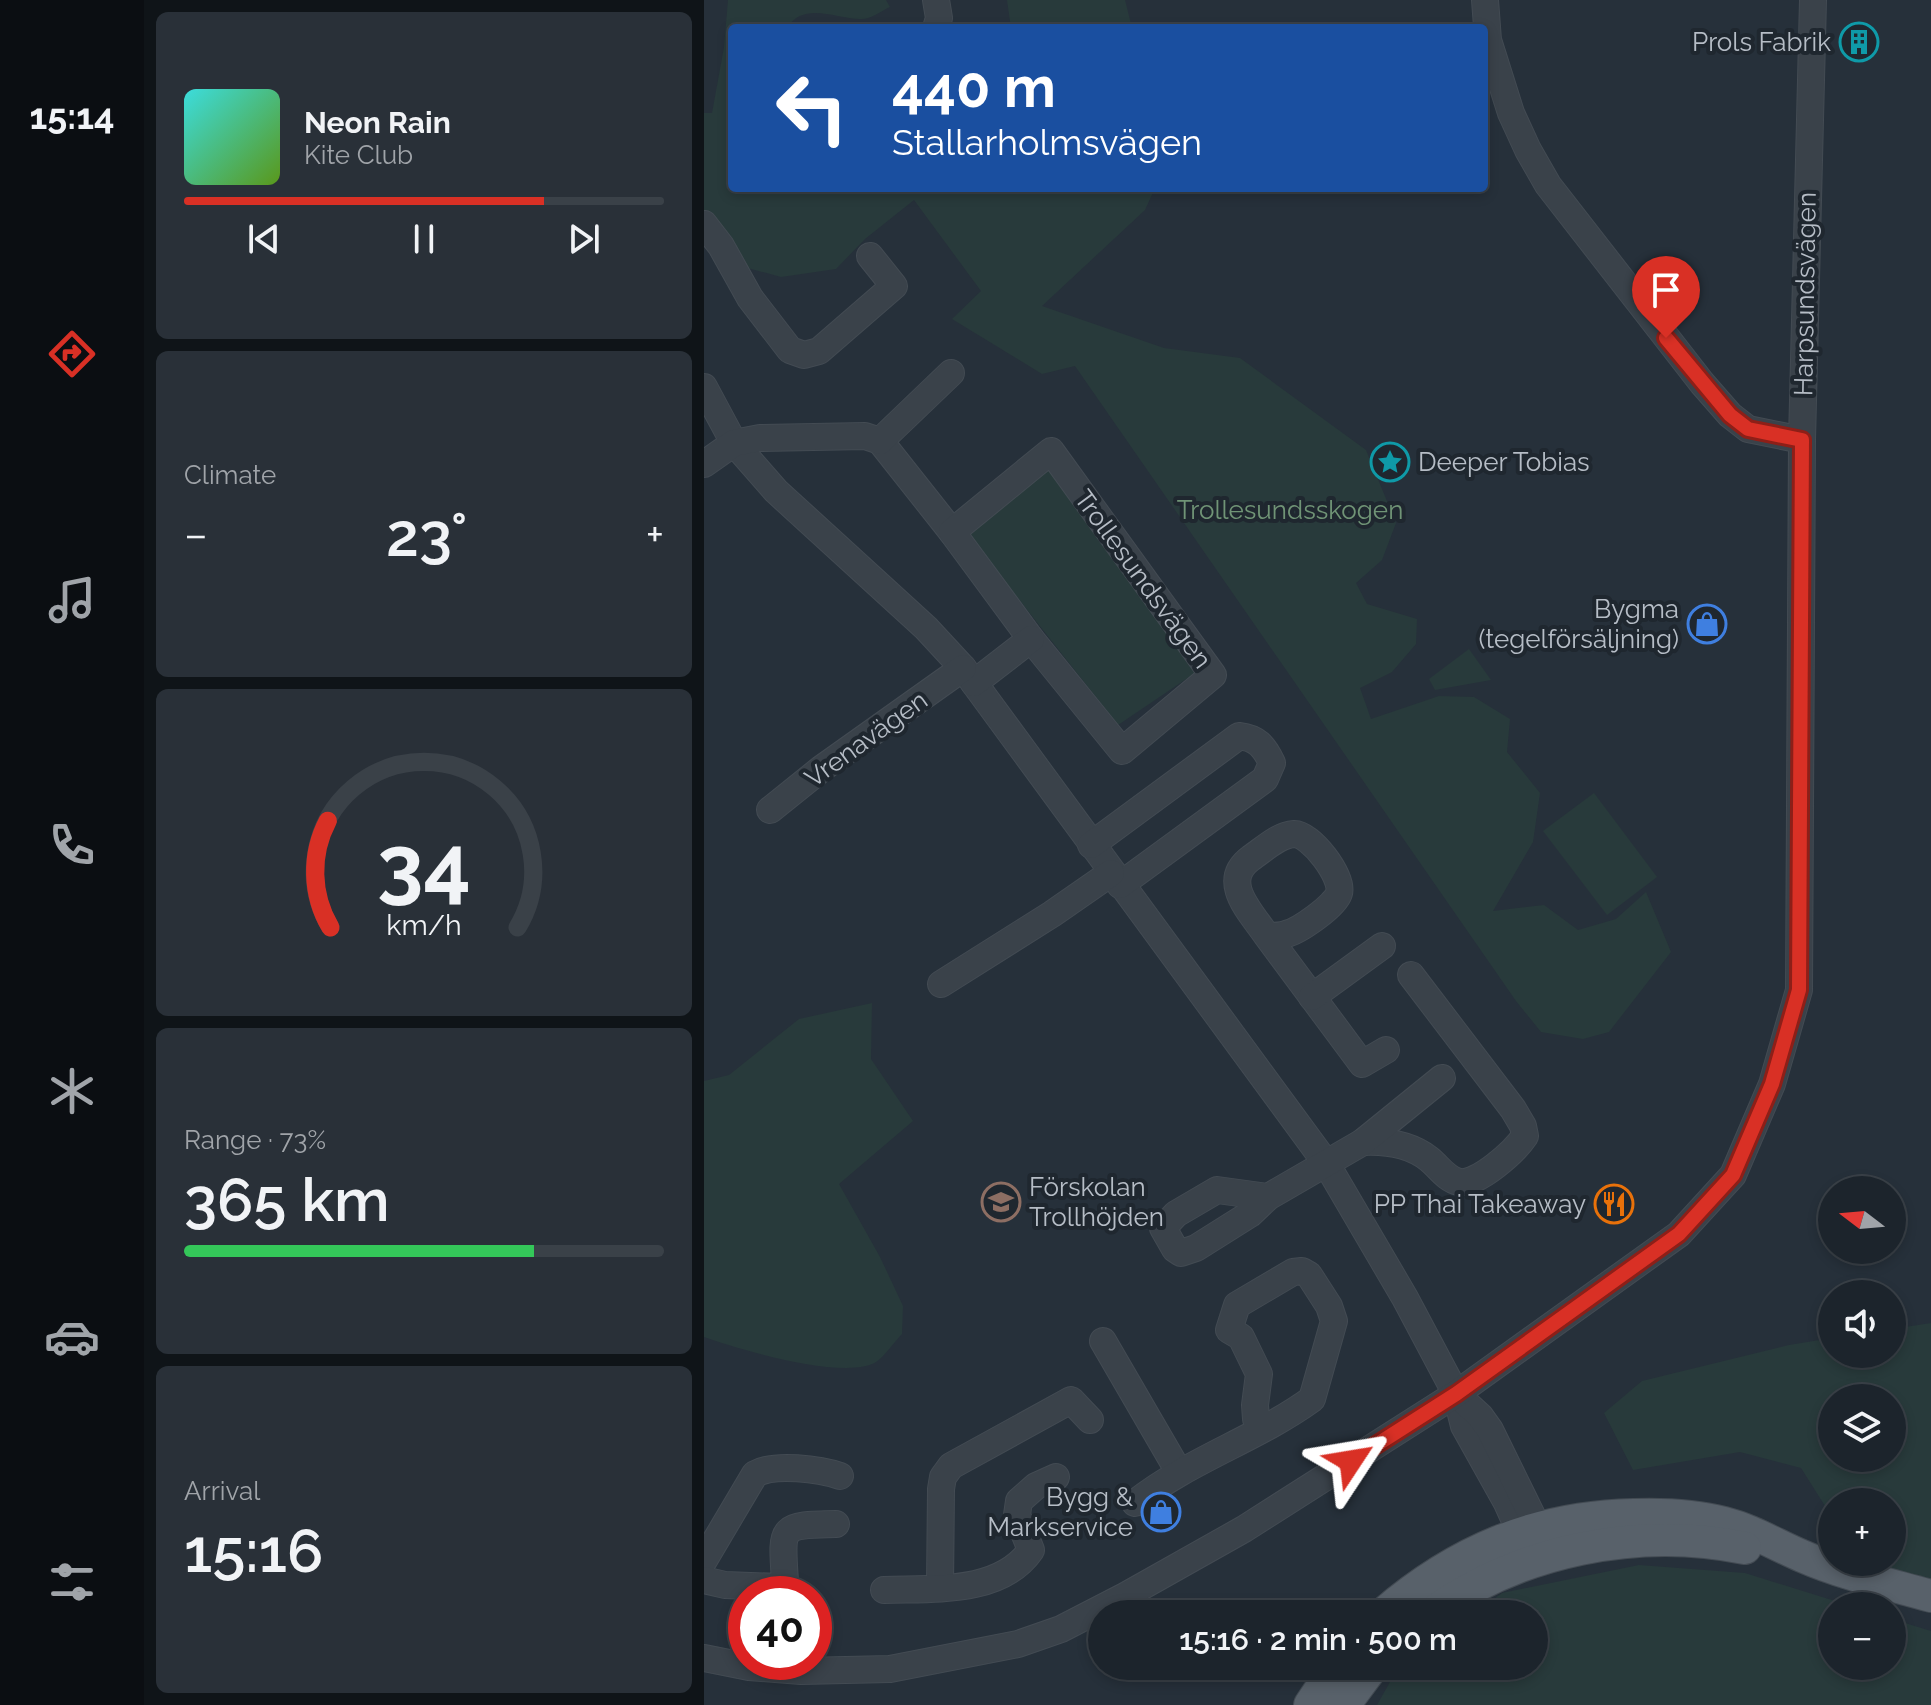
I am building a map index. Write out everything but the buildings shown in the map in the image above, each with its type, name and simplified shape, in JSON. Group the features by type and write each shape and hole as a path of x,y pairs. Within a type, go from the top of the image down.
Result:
{"main road":[{"path":"1402,1600 1435,1576 1491,1544 1671,1541 1720,1543 1803,1557 1931,1596"},
{"path":"1453,1600 1536,1544"},
{"path":"1310,1705 1327,1680"},
{"path":"1344,1705 1363,1680"}],"street":[{"path":"936,0 937,24"},
{"path":"1485,0 1487,24"},
{"name":"Harpsundsvägen","path":"704,1658 749,1667 801,1671 890,1669 1018,1644 1103,1608 1244,1529 1456,1394 1679,1234 1733,1175 1772,1084 1799,990 1802,440 1813,0"},
{"path":"1488,40 1511,113 1548,185 1702,383 1730,415 1748,429 1802,440"},
{"path":"704,224 721,246 750,298 790,350 804,355 819,351 894,286 870,256"},
{"path":"704,464 734,443 760,438 865,436 880,441 951,373"},
{"path":"704,387 734,443 776,491 926,628 968,676 1326,1163 1405,1298 1456,1394 1464,1426 1481,1436 1536,1544"},
{"name":"Trollesundsvägen","path":"880,441 1031,639 1122,751 1213,675 1051,451 952,532"},
{"path":"968,676 1031,639"},
{"name":"Vrenavägen","path":"770,810 799,787 968,676"},
{"path":"941,984 1052,914 1116,879 1265,779 1272,763 1265,748 1253,737 1239,736 1091,845"},
{"path":"1267,936 1362,1064 1386,1050"},
{"path":"1312,997 1382,946"},
{"path":"1363,1142 1383,1141 1417,1151 1449,1178 1468,1182 1512,1152 1525,1136 1513,1109 1411,975"},
{"path":"1268,1197 1363,1142 1442,1078"},
{"path":"1135,1503 1179,1472 1261,1428 1312,1399 1334,1321 1329,1306 1309,1275 1302,1271 1278,1279 1237,1305 1229,1330 1241,1337 1259,1374 1255,1405 1256,1419 1261,1428"},
{"path":"1103,1341 1179,1472"},
{"path":"940,1588 941,1489 943,1477 951,1466 1071,1400 1090,1420"},
{"path":"704,1560 755,1474 764,1468 823,1470 840,1476"},
{"path":"884,1590 983,1583 1025,1559 1031,1550 1017,1515 1019,1501 1036,1486 1056,1477"},
{"path":"704,1580 725,1585 780,1587 785,1581 782,1543 787,1531 797,1525 836,1524"}],"green space":[{"name":"Trollesundsskogen","path":"728,0 886,0 890,7 864,19 811,13 802,15 790,24 728,24 728,192 1153,192 1145,210 1042,306 1164,348 1240,358 1366,450 1396,523 1382,560 1356,583 1367,604 1417,619 1416,644 1392,672 1360,688 1371,719 1439,696 1474,697 1510,719 1507,752 1540,793 1533,842 1493,911 1544,905 1578,930 1616,919 1646,892 1671,952 1609,1032 1583,1039 1541,1032 1516,1001 1075,366 1042,374 952,319 981,291 914,200 865,239 836,269 781,277 744,267 704,219 704,113 712,113 724,47"},
{"path":"1007,0 1125,0 1131,24 1010,24"},
{"path":"1050,457 1198,671 1118,725 964,530"},
{"path":"1469,649 1491,680 1435,690 1429,679"},
{"path":"1594,793 1657,877 1607,915 1543,831"},
{"path":"872,1003 871,1059 913,1121 839,1184 903,1306 902,1334 876,1362 841,1368 791,1361 704,1337 704,1081 729,1075 799,1019"},
{"path":"1931,1323 1931,1588 1886,1576 1906,1576 1906,1488 1818,1488 1818,1495 1801,1468 1740,1452 1633,1470 1604,1413 1642,1381 1818,1340 1818,1368 1906,1368 1906,1327"},
{"path":"1639,1565 1745,1573 1818,1596 1818,1680 1906,1680 1906,1623 1931,1631 1931,1705 1377,1705 1391,1680 1548,1680 1548,1600 1493,1600 1502,1593"}],"place":[{"name":"Prols Fabrik","path":"1859,42"},
{"name":"Deeper Tobias","path":"1390,462"},
{"name":"Bygma (tegelförsäljning)","path":"1707,624"},
{"name":"Förskolan Trollhöjden","path":"1001,1202"},
{"name":"PP Thai Takeaway","path":"1614,1204"},
{"name":"Bygg & Markservice","path":"1161,1512"}],"route":[{"path":"1351,1461 1456,1394 1679,1234 1733,1175 1761,1114 1793,1014 1799,990 1802,440 1748,429 1730,415 1666,338"}]}
